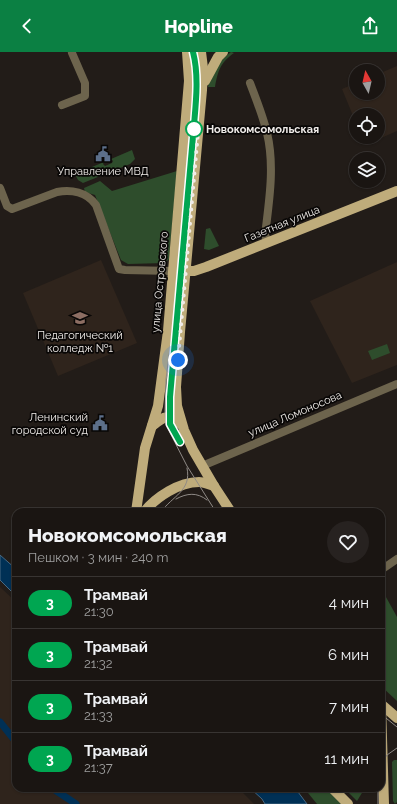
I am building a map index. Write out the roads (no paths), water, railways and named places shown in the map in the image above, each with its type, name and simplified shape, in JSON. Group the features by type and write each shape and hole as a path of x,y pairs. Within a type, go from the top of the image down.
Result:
{"main road":[{"name":"улица Островского","path":"136,508 145,448 158,406 168,331 189,81 187,52"},
{"path":"202,89 207,74 223,52"},
{"path":"189,81 203,53"},
{"path":"203,53 202,89 176,387 177,406 182,425 193,450 228,508"},
{"name":"Газетная улица","path":"173,270 186,272 206,267 397,190"},
{"path":"152,426 164,416 174,419 182,425"},
{"path":"148,508 164,494 175,488 197,482 214,486"},
{"path":"385,708 397,718"},
{"path":"336,792 348,804"},
{"path":"384,792 384,804"}],"street":[{"path":"62,106 85,96 85,83 72,53"},
{"path":"250,83 267,132 270,152 271,181 265,235 268,243"},
{"path":"0,188 7,206 12,210 57,192 79,192 88,196 96,205 119,269 165,272 173,270"},
{"name":"улица Ломоносова","path":"202,466 397,384"},
{"path":"349,394 353,402"},
{"path":"385,567 397,559"}],"water":[{"path":"0,555 12,566 12,592 0,580"},
{"path":"254,792 298,792 307,804 265,804"}],"waterway":[{"path":"0,722 12,737"},
{"path":"58,792 76,804"}],"tram line":[{"path":"190,52 192,61 193,90 172,333 166,379 165,411 166,425 187,466 213,508"},
{"name":"3","path":"180,442 170,424 169,410 194,125 196,61 193,52"},
{"path":"164,508 184,488 188,476 187,468"},
{"path":"176,499 192,494 203,497 207,500"},
{"path":"385,717 397,727"},
{"path":"385,758 397,748"},
{"path":"378,792 378,804"}],"place":[{"name":"Новокомсомольская","path":"194,129"},
{"name":"Управление МВД","path":"103,154"},
{"name":"Педагогический колледж №1","path":"80,318"},
{"name":"Ленинский городской суд","path":"100,423"}]}
